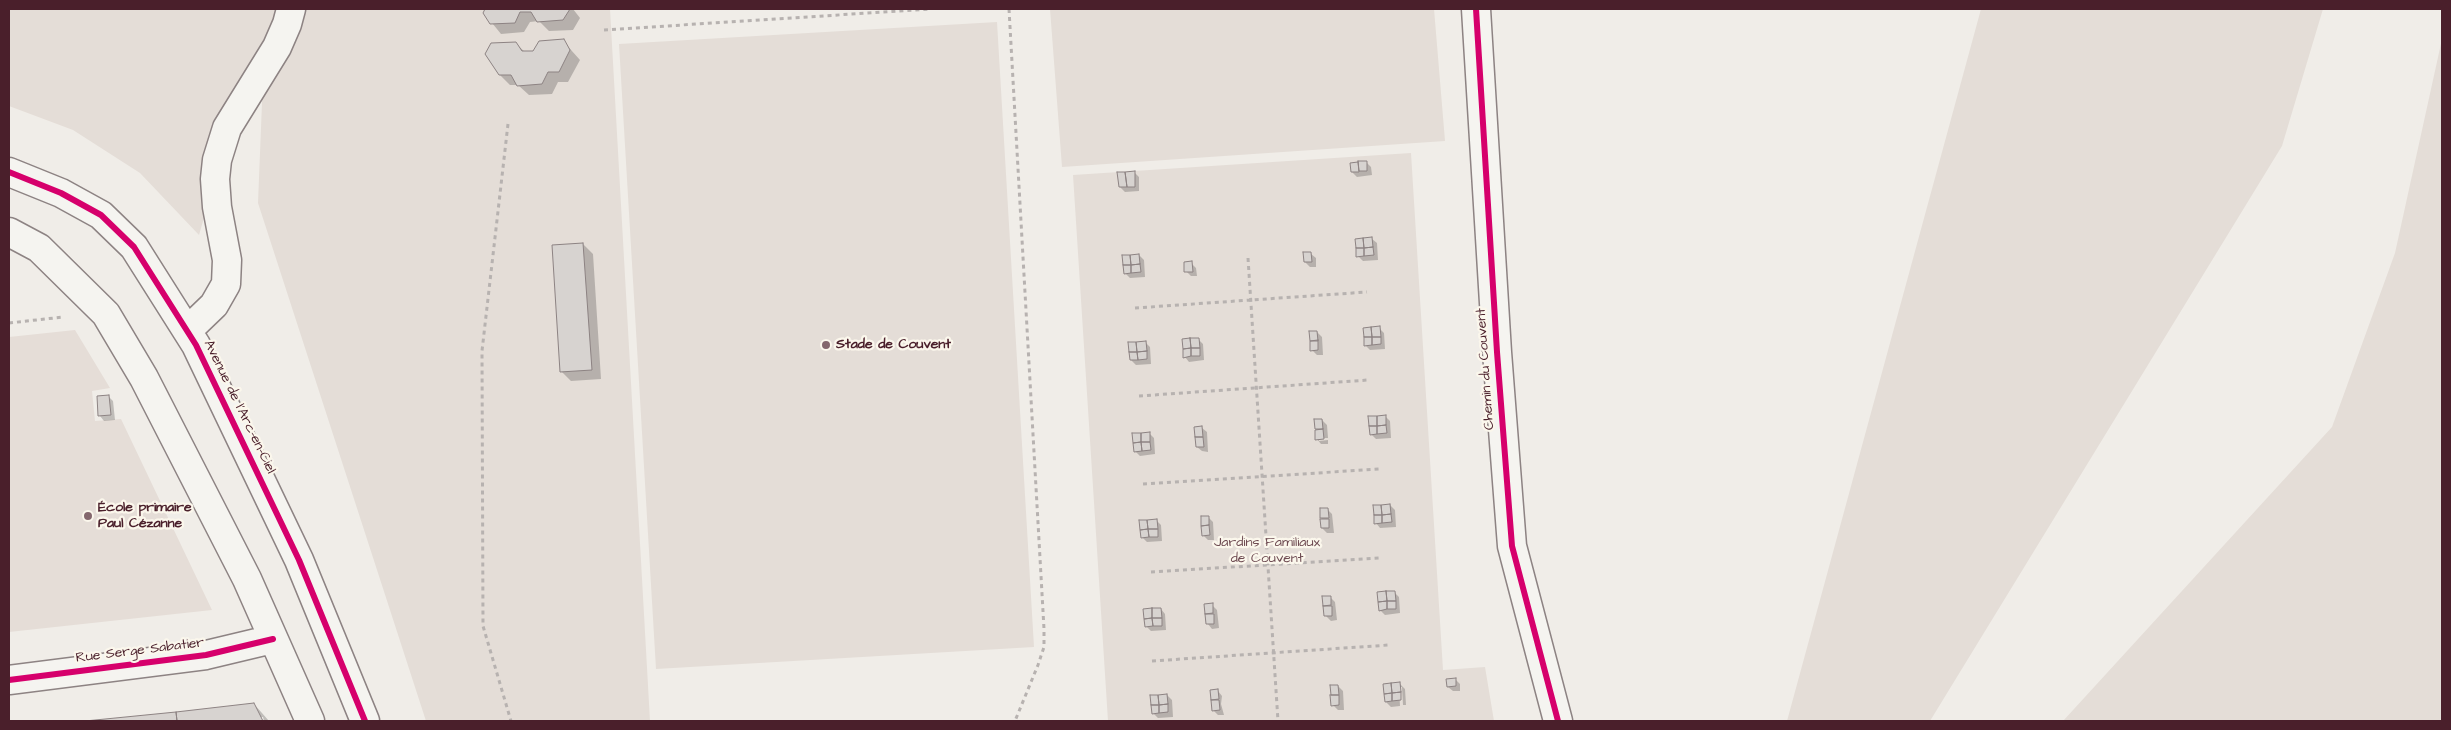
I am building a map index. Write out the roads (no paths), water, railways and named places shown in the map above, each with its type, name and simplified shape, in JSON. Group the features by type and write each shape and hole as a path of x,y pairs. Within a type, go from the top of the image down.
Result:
{"street":[{"path":"188,330 214,305 226,284 227,260 217,207 215,179 219,152 227,128 277,48 291,9"},
{"name":"Chemin du Couvent","path":"1476,9 1497,352 1512,546 1558,721"},
{"name":"Avenue de l'Arc-en-Ciel","path":"9,172 61,192 101,214 134,247 188,330 299,560 365,721"},
{"path":"9,232 38,248 106,314 144,378 247,579 310,721"},
{"name":"Rue Serge Sabatier","path":"9,680 206,655 273,639"}],"place":[{"name":"Stade de Couvent","path":"826,345"},
{"name":"École primaire Paul Cézanne","path":"88,516"}],"park label":[{"name":"Jardins Familiaux de Couvent","path":"1267,552"}]}
